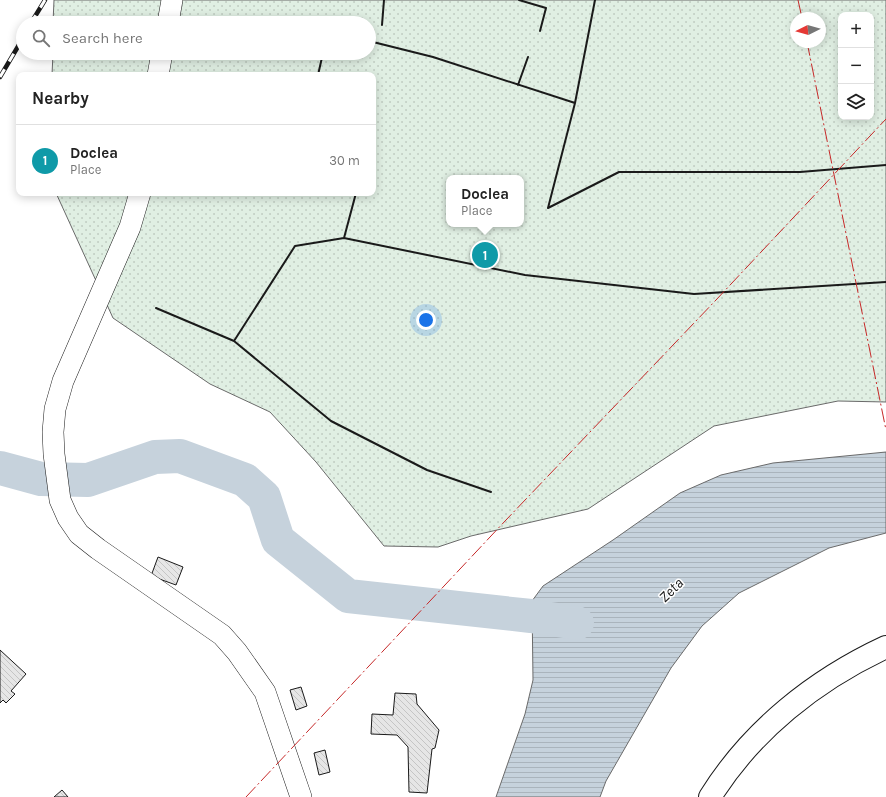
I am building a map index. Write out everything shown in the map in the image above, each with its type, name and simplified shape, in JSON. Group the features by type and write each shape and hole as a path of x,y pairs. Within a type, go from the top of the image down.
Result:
{"main road":[{"path":"710,797 739,758 769,726 789,708 836,674 886,648"}],"street":[{"path":"169,16 172,0"},
{"path":"159,72 161,60"},
{"path":"139,196 130,226 63,381 55,408 53,432 54,454 60,500 68,518 79,534 222,636 237,652 265,692 301,797"}],"green space":[{"path":"54,0 886,0 886,402 838,401 714,426 588,509 471,536 438,547 384,546 316,462 270,412 210,384 113,318 57,196 376,196 376,72 52,72 53,60 376,60 376,16 53,16"}],"water":[{"name":"Zeta","path":"886,452 886,533 829,548 739,593 702,626 671,668 606,781 600,797 496,797 525,714 533,680 532,601 543,586 613,540 680,493 721,475 773,463"}],"building":[{"path":"158,557 183,567 176,585 151,576"},
{"path":"0,650 26,674 11,691 15,694 6,703 3,700 0,703"},
{"path":"301,687 307,706 296,710 290,690"},
{"path":"395,693 416,694 417,704 439,730 435,748 432,749 427,793 409,792 408,747 397,735 371,734 372,714 393,715"},
{"path":"325,750 330,772 319,775 314,753"},
{"path":"62,790 68,797 54,797"}],"waterway":[{"path":"0,468 41,479 88,480 155,457 180,456 245,480 264,497 278,540 348,596 531,616 577,623"}],"railway":[{"path":"35,16 45,0"},
{"path":"0,77 16,50"}],"wall":[{"path":"382,25 384,0"},
{"path":"519,0 546,8 540,31"},
{"path":"548,208 575,103 595,0"},
{"path":"376,43 433,57 575,103"},
{"path":"518,85 528,57"},
{"path":"319,72 321,60"},
{"path":"548,208 619,172 800,172 886,165"},
{"path":"344,238 355,196"},
{"path":"234,341 295,246 344,238 525,275 694,294 886,282"},
{"path":"156,308 234,341 331,421 427,470 491,492"}],"power":[{"path":"798,0 801,12"},
{"path":"808,48 886,430"},
{"path":"246,797 886,119"}],"place":[{"name":"Doclea","path":"485,255"}]}
